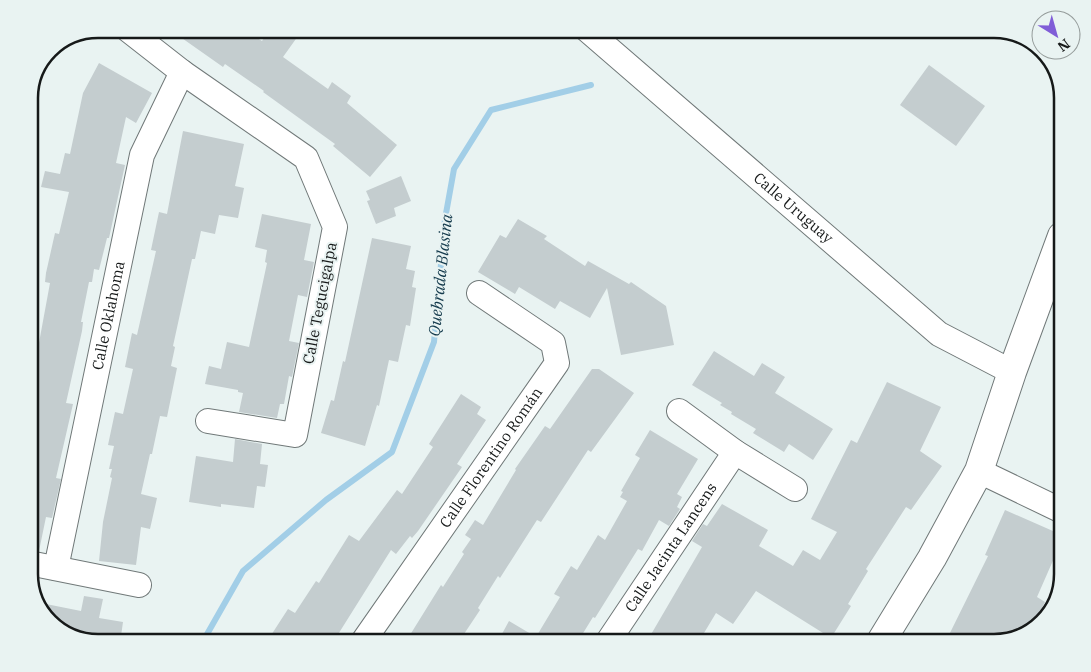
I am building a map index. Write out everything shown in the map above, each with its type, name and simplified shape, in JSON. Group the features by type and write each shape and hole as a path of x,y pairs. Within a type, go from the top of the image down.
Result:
{"street":[{"name":"Calle Tegucigalpa","path":"139,38 182,72 306,158 335,227 295,435 208,421"},
{"name":"Calle Uruguay","path":"596,38 939,334 1012,372"},
{"name":"Calle Oklahoma","path":"56,568 142,155 182,72"},
{"path":"886,634 932,558 979,471 1012,372 1053,260"},
{"name":"Calle Florentino Román","path":"368,634 557,362 553,342 479,293"},
{"path":"679,411 735,452 795,489"},
{"name":"Calle Jacinta Lancens","path":"613,634 735,452"},
{"path":"979,471 1054,507"},
{"path":"38,565 139,585"}],"building":[{"path":"182,38 258,38 262,41 264,38 297,38 283,57 328,89 332,82 351,96 347,103 397,145 370,177 333,146 335,144 225,64 223,67"},
{"path":"99,63 152,93 136,123 126,117 116,163 125,165 109,238 107,238 99,270 94,269 92,282 89,282 81,322 83,322 82,331 66,403 73,404 56,478 61,479 52,518 46,517 39,551 38,348 50,283 45,282 46,273 55,233 59,234 69,192 41,187 45,171 60,174 65,153 70,154 83,93"},
{"path":"929,65 985,106 956,146 900,105"},
{"path":"183,131 244,144 235,186 244,188 238,218 219,215 215,234 201,231 195,259 192,259 173,346 175,347 171,366 177,368 167,417 160,416 141,494 157,498 150,529 141,527 136,565 99,561 103,522 112,478 110,477 112,469 109,469 114,446 108,445 115,412 123,414 133,369 125,367 132,333 137,335 156,251 151,250 159,212 167,214"},
{"path":"401,176 411,201 394,208 396,216 376,224 367,201 370,200 366,191"},
{"path":"262,214 311,224 304,260 314,262 307,297 298,295 289,341 299,343 292,377 289,376 284,404 280,404 277,418 239,412 243,393 238,392 238,390 205,384 209,366 221,369 227,342 249,347 267,263 265,262 267,250 255,247"},
{"path":"518,219 547,236 544,239 585,266 588,261 629,284 631,282 666,306 674,345 621,355 607,288 590,318 560,301 555,309 519,287 515,294 478,272 500,235 506,238"},
{"path":"372,238 411,246 406,269 415,271 412,287 416,288 410,326 406,325 398,362 389,360 379,406 377,405 365,446 321,433 331,400 334,401 343,361 345,362"},
{"path":"714,351 754,376 762,363 785,377 775,393 833,429 813,460 789,444 784,452 753,433 756,429 731,414 732,412 720,405 722,403 692,385"},
{"path":"592,369 599,369 634,393 591,452 588,450 541,522 537,520 500,578 498,576 478,608 480,610 464,634 411,634 441,585 443,587 464,554 462,552 471,539 465,535 475,520 483,525 515,469 545,426 550,429"},
{"path":"887,382 941,407 920,451 942,466 911,510 906,507 866,569 868,571 848,604 851,606 834,634 825,634 756,591 733,624 716,613 703,634 651,634 702,547 692,541 703,524 707,526 722,504 768,530 759,546 793,566 803,550 820,560 837,532 811,519 851,440 857,443"},
{"path":"461,394 481,407 477,414 486,420 457,464 462,467 418,531 412,538 410,536 396,554 391,550 338,634 272,634 288,609 295,613 316,581 319,583 349,535 359,541 397,490 402,494 433,447 429,444"},
{"path":"650,430 698,459 677,494 682,497 677,507 680,509 669,526 659,520 642,551 638,549 595,618 593,617 583,634 538,634 560,597 554,594 571,566 577,570 598,535 605,540 627,501 620,497 623,492 621,491 640,458 635,455"},
{"path":"235,439 262,444 260,464 268,465 265,487 257,486 254,508 221,504 221,507 189,502 196,456 233,462"},
{"path":"1005,510 1054,531 1054,558 1037,597 1045,602 1036,617 1017,630 1004,633 1002,632 1001,634 949,634 988,556 985,555"},
{"path":"84,596 103,599 99,618 123,622 121,634 89,634 74,630 58,620 46,604 81,611"},
{"path":"509,621 531,634 502,634"}],"waterway":[{"name":"Quebrada Blasina","path":"207,634 243,571 326,500 392,452 434,342 445,219 454,169 491,110 591,85"}]}
